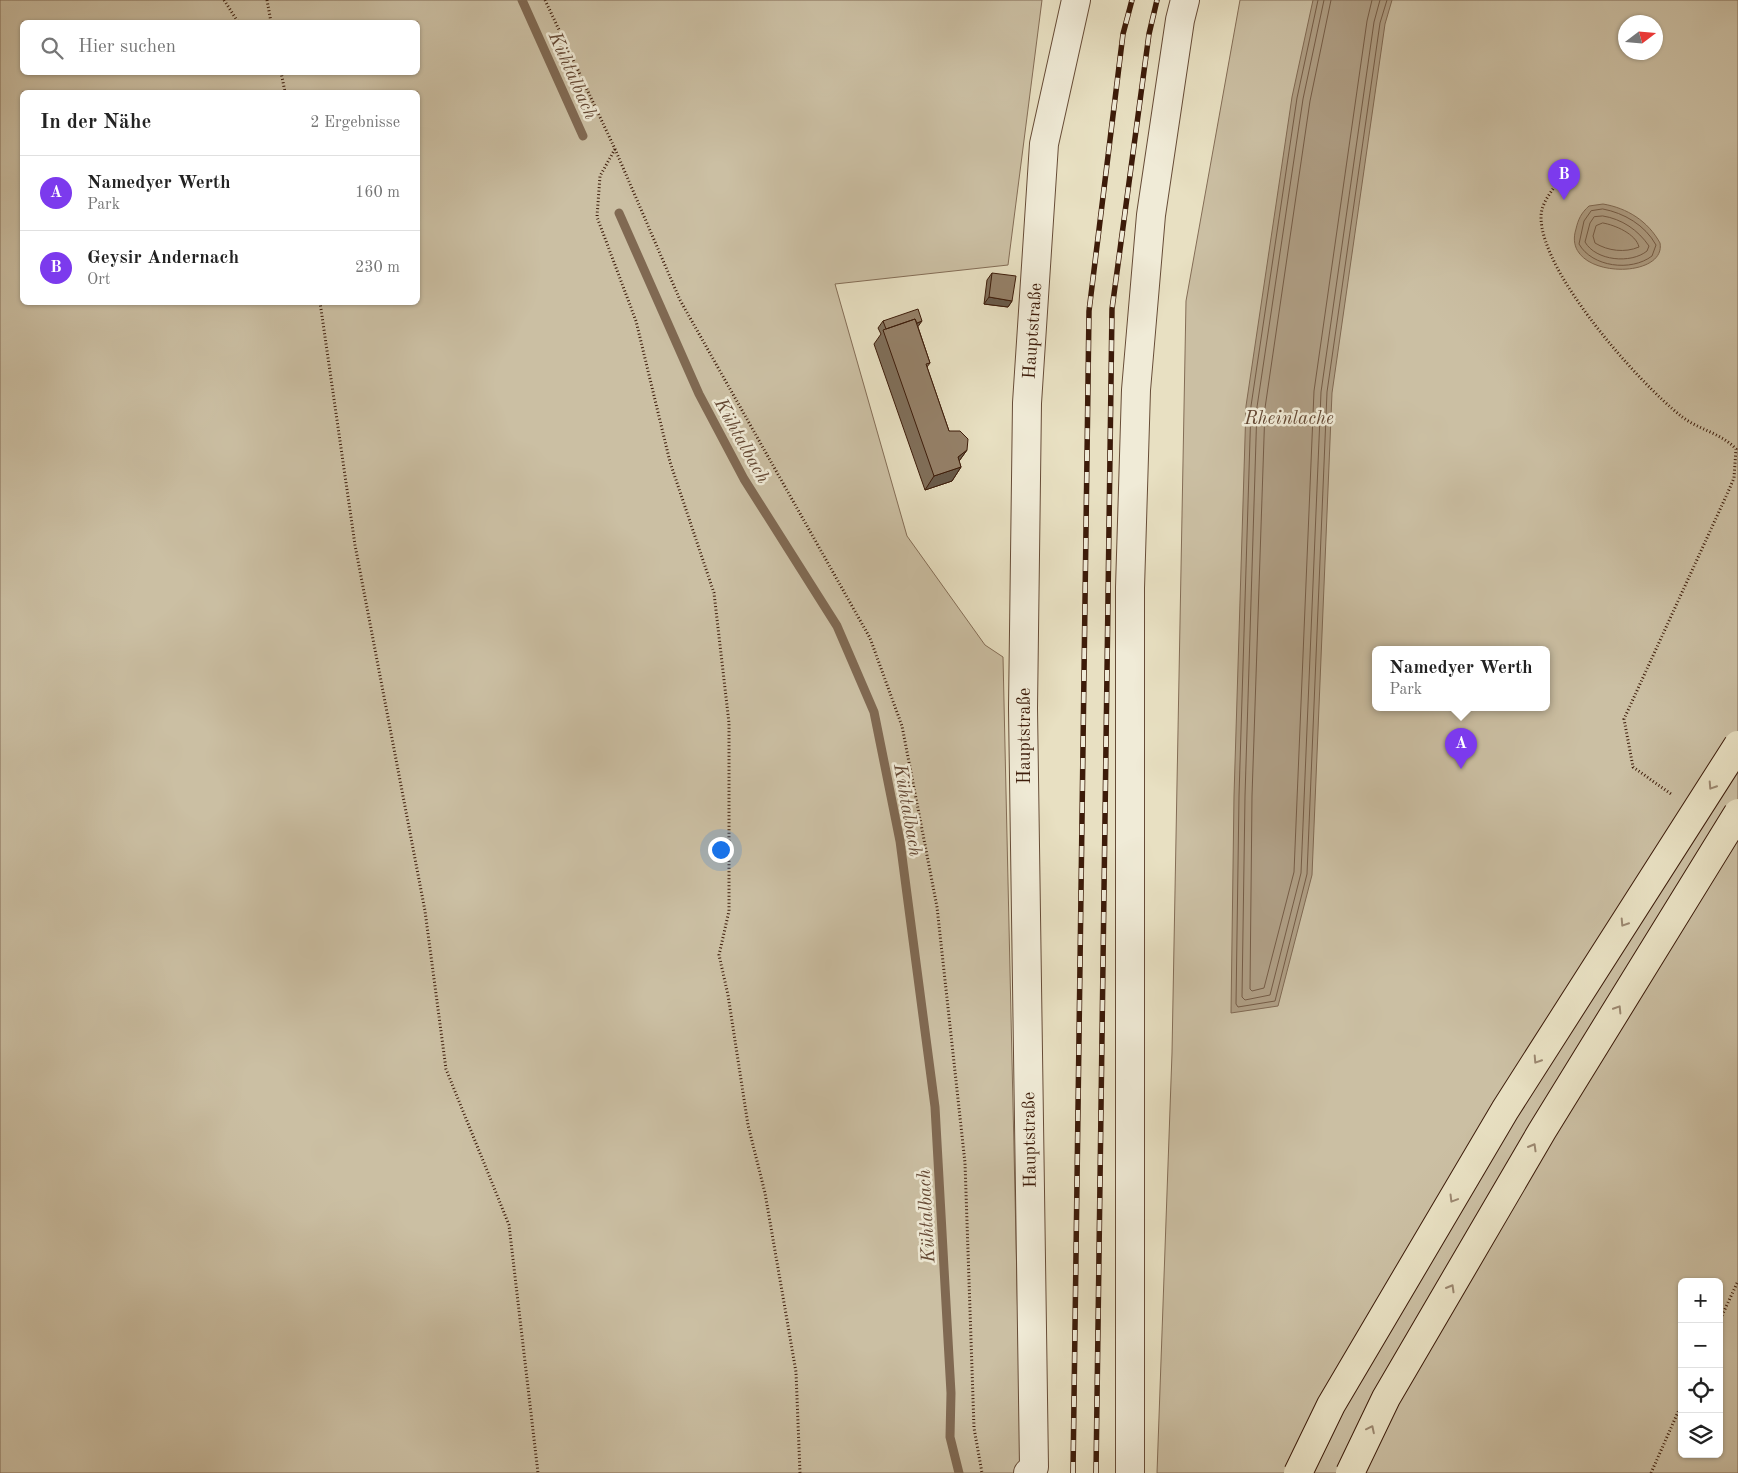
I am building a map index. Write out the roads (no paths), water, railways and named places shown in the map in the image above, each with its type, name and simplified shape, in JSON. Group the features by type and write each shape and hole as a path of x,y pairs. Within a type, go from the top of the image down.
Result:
{"highway":[{"path":"1298,1473 1331,1405 1505,1110 1738,745"},
{"path":"1350,1473 1386,1398 1537,1140 1738,813"}],"street":[{"name":"Hauptstraße","path":"1028,1473 1034,1467 1023,708 1027,403 1044,144 1076,0"},
{"path":"1130,1473 1130,588 1136,400 1152,215 1180,20 1186,0"}],"water":[{"name":"Rheinlache","path":"1313,0 1392,0 1385,24 1332,393 1312,875 1278,1006 1231,1013 1234,796 1246,406 1292,97"},
{"path":"1603,204 1628,212 1643,222 1660,243 1658,255 1648,264 1632,268 1615,269 1597,265 1583,258 1575,246 1578,223 1582,214 1589,206"}],"waterway":[{"name":"Kühtalbach","path":"522,0 583,136"},
{"name":"Kühtalbach","path":"619,213 699,394 744,479 837,626 874,712 900,841 935,1107 951,1393 950,1437 959,1473"}],"railway":[{"path":"1073,1473 1089,311 1123,34 1132,0"},
{"path":"1096,1473 1112,309 1149,34 1157,0"}],"place":[{"name":"Geysir Andernach","path":"1564,200"},
{"name":"Namedyer Werth","path":"1461,769"}]}
